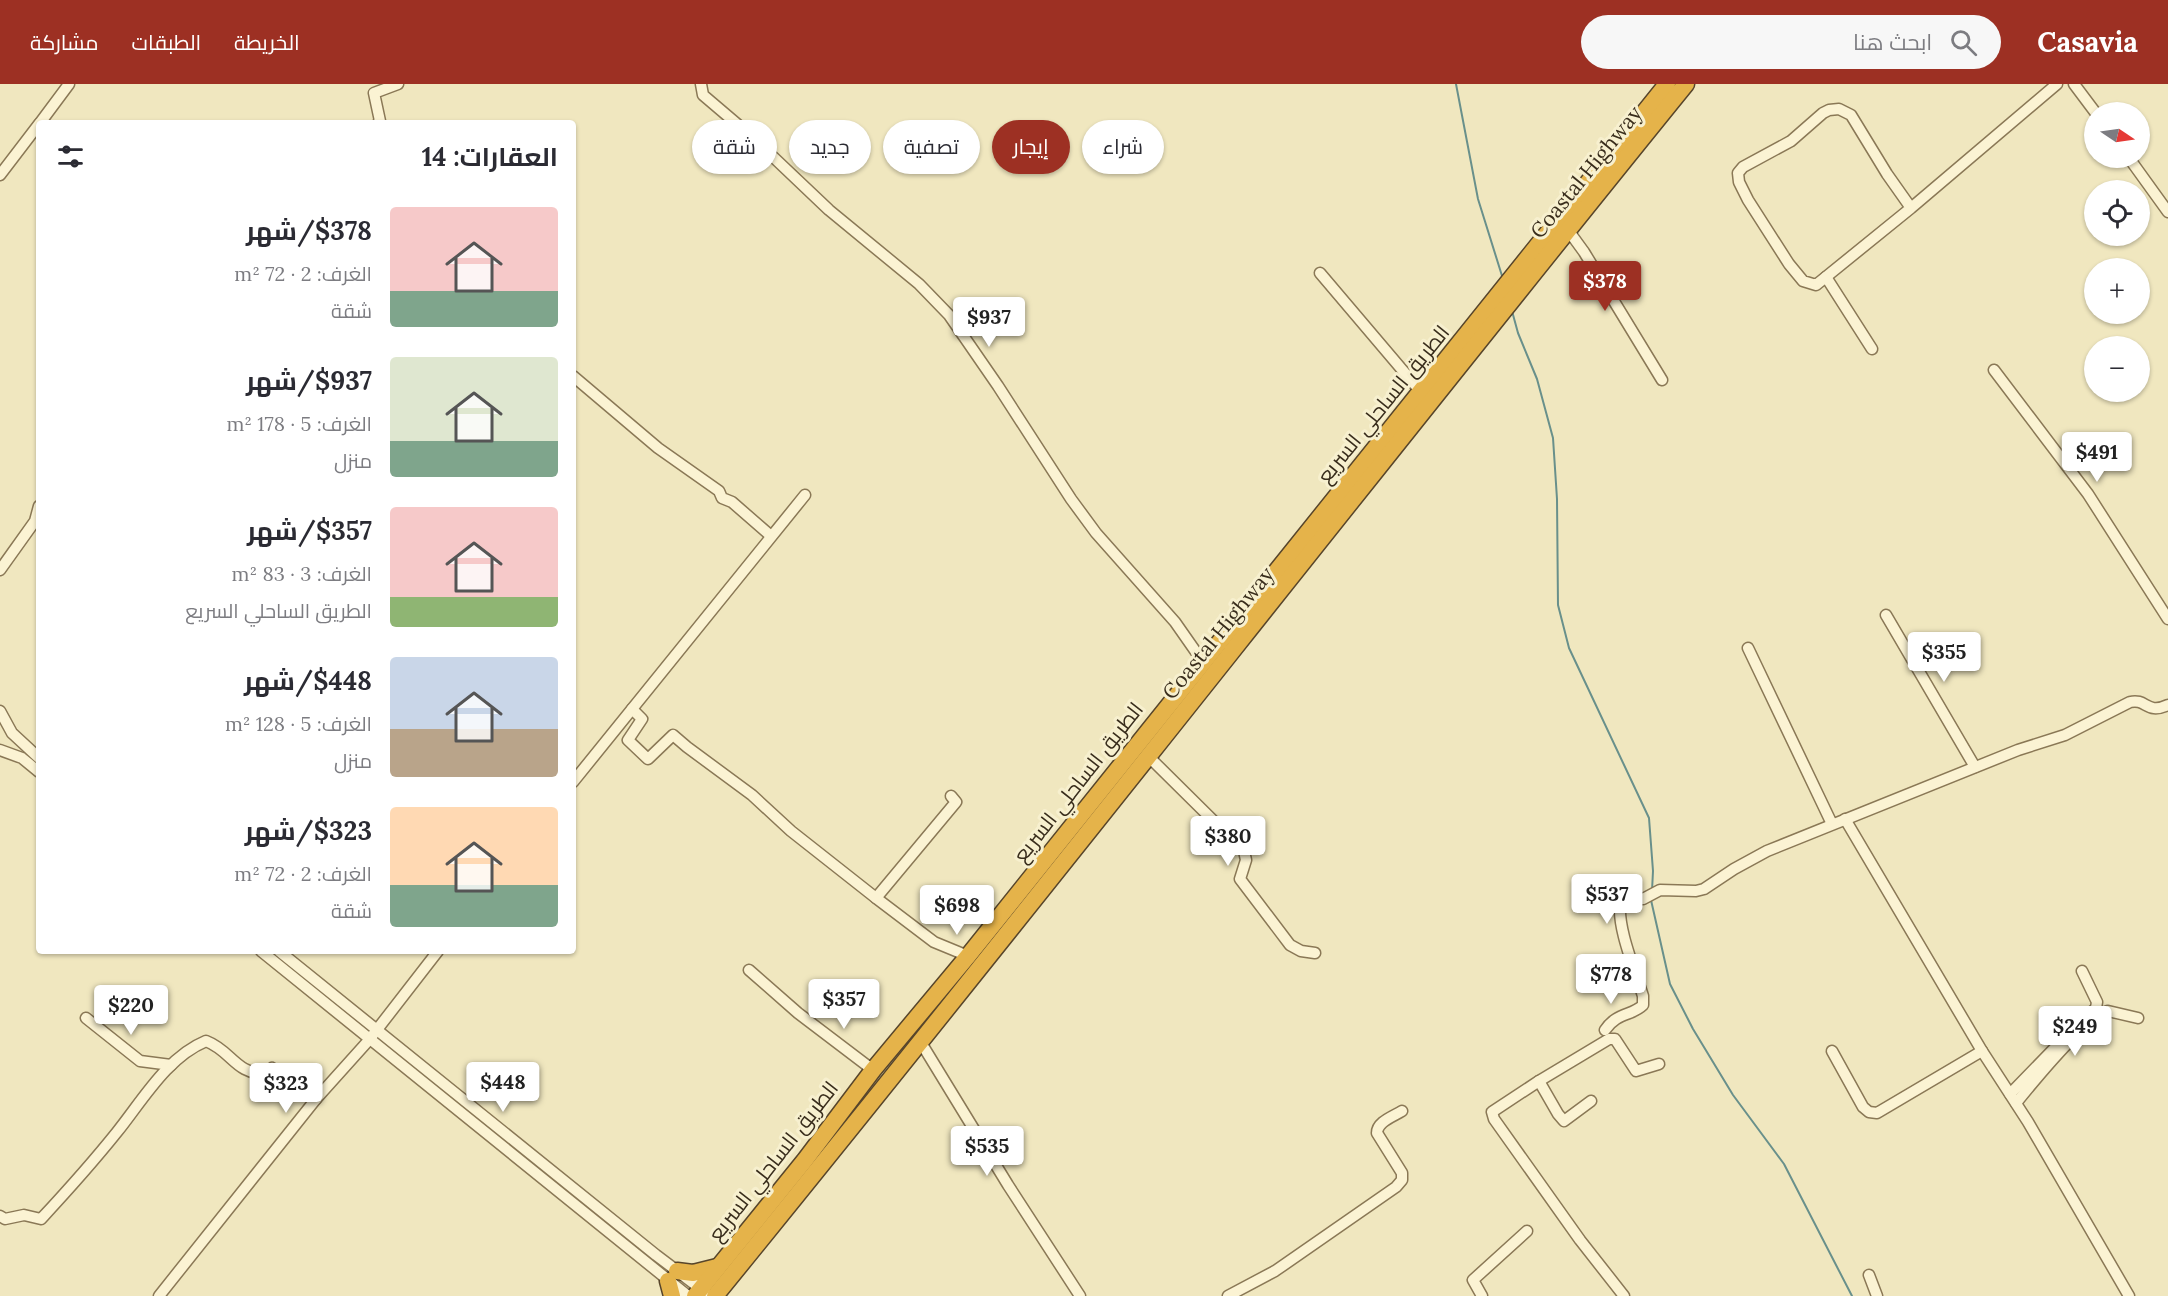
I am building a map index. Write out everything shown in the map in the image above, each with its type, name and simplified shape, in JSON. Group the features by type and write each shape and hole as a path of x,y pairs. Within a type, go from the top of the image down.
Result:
{"highway":[{"name":"Coastal Highway","path":"1517,284 1668,84"},
{"name":"Coastal Highway","path":"1517,284 1568,230 1686,84"},
{"path":"1480,330 1517,284"},
{"name":"الطريق الساحلي السريع","path":"701,1295 717,1267 805,1160 873,1070 968,956 1421,392 1480,330"},
{"name":"Coastal Highway","path":"701,1295 920,1041 1274,600 1480,330"},
{"path":"672,1283 693,1273 717,1267"}],"street":[{"path":"42,120 69,84"},
{"path":"380,120 374,93 398,84"},
{"path":"701,84 703,96 750,135 829,210 919,284 949,315 1071,499 1096,533 1175,622 1203,662"},
{"path":"1911,208 1851,115 1839,109 1823,113 1791,141 1738,173 1739,182 1789,264 1803,281 1816,285 1911,208 2057,84"},
{"path":"2074,84 2088,102"},
{"path":"0,175 36,128"},
{"path":"2136,168 2168,212"},
{"path":"1568,230 1603,282 1662,380"},
{"path":"1320,273 1421,392"},
{"path":"1826,277 1847,314 1872,349"},
{"path":"1994,370 2088,494 2168,619"},
{"path":"576,379 658,448 718,491 723,498 732,501 771,536"},
{"path":"576,778 805,495"},
{"path":"0,570 36,517"},
{"path":"1886,615 1975,766"},
{"path":"1748,648 1832,824"},
{"path":"1605,1030 1609,1024 1623,1014 1638,1010 1643,1005 1643,996 1621,924 1619,908 1621,901 1628,897 1643,899 1660,890 1696,891 1704,889 1767,851 1975,766 2065,735 2130,702 2135,701 2159,710 2168,705"},
{"path":"632,709 642,719 628,740 648,759 674,735 752,795 791,831 934,942 968,956"},
{"path":"0,711 12,733 36,755"},
{"path":"0,750 22,758 36,770"},
{"path":"1148,756 1244,851 1246,860 1240,879 1290,945 1301,951 1315,953"},
{"path":"876,897 956,802 951,796"},
{"path":"1845,819 2129,1296"},
{"path":"267,954 285,963 377,1029 445,1084 672,1283 701,1295"},
{"path":"280,954 285,963 369,1040 599,1217"},
{"path":"159,1296 316,1100 369,1040 436,954"},
{"path":"749,970 798,1013 873,1070"},
{"path":"2013,1099 2076,1026 2096,1008 2097,1002 2082,971"},
{"path":"2013,1099 2093,1019 2108,1011 2138,1018"},
{"path":"87,1018 140,1061 171,1065"},
{"path":"1624,1296 1580,1240 1494,1119 1492,1112 1609,1039 1615,1039 1636,1071 1659,1064"},
{"path":"0,1216 5,1220 24,1215 41,1219 115,1135 171,1065 195,1046 206,1041 216,1045 245,1071 266,1074 272,1068 316,1100"},
{"path":"920,1041 1080,1296"},
{"path":"1832,1051 1863,1107 1869,1112 1877,1113 1982,1051"},
{"path":"1539,1081 1564,1121 1592,1101"},
{"path":"438,1095 445,1084"},
{"path":"1228,1296 1275,1271 1396,1187 1402,1180 1402,1173 1376,1129 1378,1125 1402,1111"},
{"path":"1482,1296 1473,1280 1527,1232"},
{"path":"1869,1275 1877,1296"}],"waterway":[{"path":"1456,84 1478,199 1503,279"},
{"path":"1512,311 1518,333 1537,379 1553,438 1557,499 1558,605 1569,648 1649,818 1653,871 1652,891"},
{"path":"1651,900 1670,984 1693,1029 1733,1095 1784,1164 1852,1296"}]}
